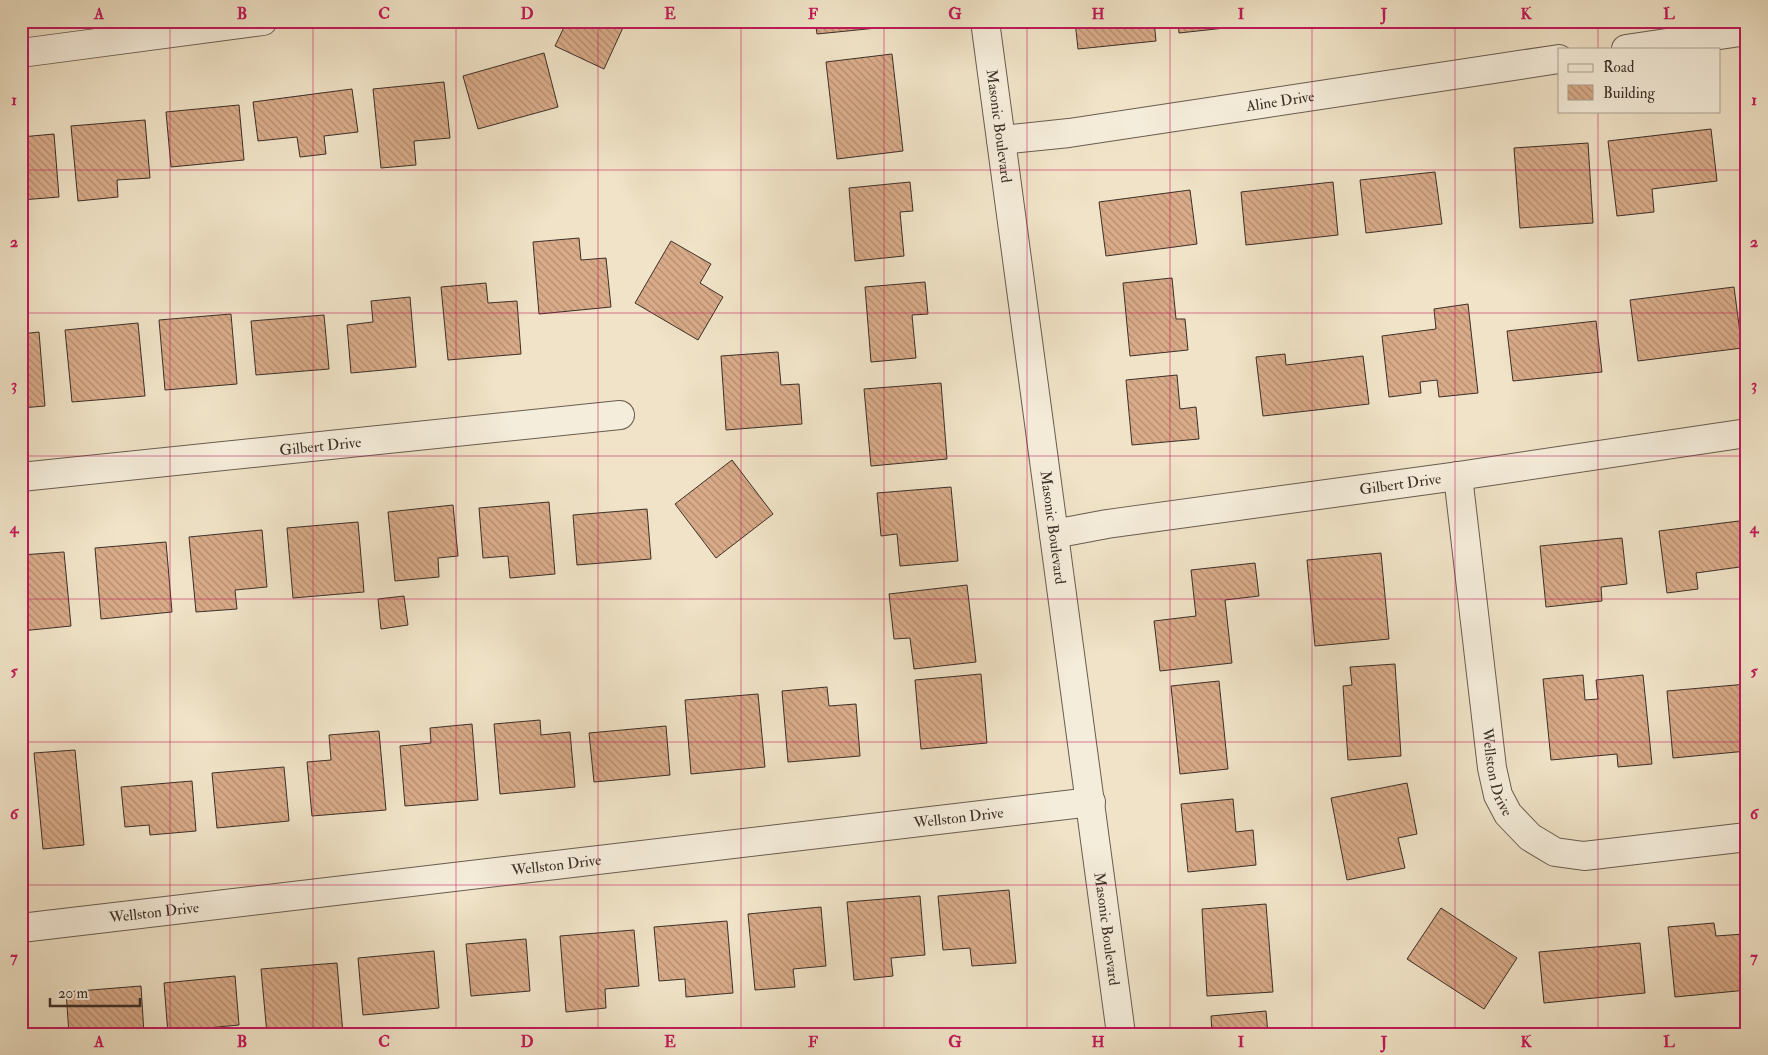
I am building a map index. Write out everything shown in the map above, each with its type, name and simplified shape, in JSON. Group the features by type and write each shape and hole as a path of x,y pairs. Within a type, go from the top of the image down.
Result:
{"street":[{"path":"21,53 106,30 263,21"},
{"name":"Masonic Boulevard","path":"985,21 1121,1034"},
{"path":"1633,48 1747,31"},
{"name":"Aline Drive","path":"1001,140 1068,133 1558,59"},
{"name":"Gilbert Drive","path":"21,476 620,415"},
{"name":"Gilbert Drive","path":"1054,534 1107,524 1747,434"},
{"name":"Wellston Drive","path":"1458,476 1492,768 1498,795 1508,814 1530,838 1555,852 1584,856 1747,837"},
{"name":"Wellston Drive","path":"21,928 1091,802"}],"building":[{"path":"567,21 626,21 604,69 555,46"},
{"path":"631,21 646,21 643,27"},
{"path":"815,21 886,21 887,27 817,34"},
{"path":"1075,21 1154,21 1156,41 1078,49"},
{"path":"1178,21 1270,21 1271,23 1179,33"},
{"path":"544,53 558,107 478,129 463,76"},
{"path":"892,54 903,151 837,159 826,62"},
{"path":"444,82 450,138 414,141 416,165 381,168 373,89"},
{"path":"352,89 358,132 324,136 326,154 300,157 297,137 258,141 253,102"},
{"path":"239,105 244,160 171,167 166,112"},
{"path":"145,120 150,178 117,180 118,197 78,201 71,126"},
{"path":"1711,129 1717,181 1652,189 1654,212 1617,216 1608,141"},
{"path":"54,134 59,197 21,200 21,137"},
{"path":"1747,135 1747,158 1742,157"},
{"path":"1588,143 1593,223 1520,228 1514,148"},
{"path":"1435,172 1442,224 1366,233 1360,180"},
{"path":"910,182 913,211 900,212 904,256 855,261 849,188"},
{"path":"1333,182 1338,235 1246,245 1241,192"},
{"path":"1190,190 1197,244 1106,256 1099,202"},
{"path":"579,238 581,260 606,258 611,307 539,314 533,242"},
{"path":"671,241 711,264 700,283 723,297 698,340 635,303"},
{"path":"1172,278 1176,319 1185,319 1188,350 1130,356 1123,283"},
{"path":"925,282 928,314 912,315 916,358 871,362 865,287"},
{"path":"486,283 488,303 517,301 521,354 448,360 441,287"},
{"path":"1734,287 1742,348 1638,361 1630,300"},
{"path":"410,297 416,367 351,373 347,325 373,322 371,301"},
{"path":"1468,304 1478,393 1439,397 1437,380 1420,382 1421,393 1389,397 1382,336 1436,329 1434,309"},
{"path":"231,314 237,384 165,390 159,320"},
{"path":"324,315 329,369 256,375 251,321"},
{"path":"1596,321 1602,372 1513,381 1507,331"},
{"path":"138,323 145,396 72,402 65,330"},
{"path":"39,332 45,406 21,408 21,334"},
{"path":"778,352 781,385 799,384 802,424 726,430 721,356"},
{"path":"1285,354 1286,365 1363,356 1369,404 1263,416 1256,357"},
{"path":"1177,375 1180,409 1196,407 1199,439 1132,445 1126,380"},
{"path":"941,383 947,459 871,466 864,389"},
{"path":"732,460 773,514 716,558 675,504"},
{"path":"951,487 958,561 900,566 897,534 881,536 877,493"},
{"path":"549,502 555,574 510,578 508,556 483,558 479,508"},
{"path":"453,505 458,556 438,558 439,577 395,581 388,512"},
{"path":"647,509 651,559 577,565 573,515"},
{"path":"1747,520 1747,566 1696,573 1698,589 1667,593 1659,531"},
{"path":"358,522 364,592 293,598 287,528"},
{"path":"262,530 267,587 235,590 237,609 196,612 189,537"},
{"path":"1622,538 1627,584 1601,587 1602,601 1546,607 1540,546"},
{"path":"166,542 172,612 101,619 95,548"},
{"path":"64,552 71,626 21,631 21,555"},
{"path":"1381,553 1389,639 1315,646 1307,560"},
{"path":"1255,563 1259,596 1225,600 1232,663 1160,671 1154,621 1196,616 1191,570"},
{"path":"967,585 976,662 914,669 910,638 894,639 889,594"},
{"path":"404,596 408,625 381,629 378,599"},
{"path":"1395,664 1401,756 1348,760 1343,686 1352,685 1350,667"},
{"path":"981,674 987,743 921,749 915,680"},
{"path":"1583,675 1585,700 1598,699 1596,680 1643,675 1652,764 1618,767 1617,754 1551,760 1543,679"},
{"path":"1219,681 1228,769 1180,774 1171,686"},
{"path":"1747,684 1747,751 1673,758 1667,691"},
{"path":"827,687 829,706 856,704 860,756 788,762 782,691"},
{"path":"758,694 765,767 691,774 685,700"},
{"path":"540,720 541,735 570,732 575,787 500,794 494,724"},
{"path":"472,724 478,800 405,806 400,746 431,743 430,728"},
{"path":"666,726 670,775 594,782 589,733"},
{"path":"379,731 386,810 312,816 307,762 331,760 329,735"},
{"path":"75,750 84,845 43,849 34,753"},
{"path":"284,767 289,821 217,828 212,773"},
{"path":"192,781 196,831 150,835 149,825 125,827 121,787"},
{"path":"1407,783 1417,834 1398,838 1405,868 1347,880 1331,798"},
{"path":"1233,799 1236,832 1253,830 1256,865 1188,872 1181,804"},
{"path":"1009,890 1016,963 972,966 970,948 943,950 938,896"},
{"path":"920,896 925,955 891,958 893,976 854,980 847,902"},
{"path":"1266,904 1273,992 1207,996 1202,909"},
{"path":"821,907 826,966 793,969 795,987 755,990 748,914"},
{"path":"1441,908 1517,958 1484,1009 1407,959"},
{"path":"727,921 733,993 686,997 685,979 659,981 654,927"},
{"path":"1714,923 1716,936 1744,934 1747,990 1675,997 1668,927"},
{"path":"634,930 639,986 605,989 606,1008 566,1012 560,936"},
{"path":"526,939 530,991 471,996 466,944"},
{"path":"1640,943 1645,993 1544,1003 1539,952"},
{"path":"434,951 439,1008 363,1015 358,958"},
{"path":"337,963 343,1034 267,1034 261,969"},
{"path":"235,976 239,1025 197,1029 198,1034 168,1034 164,983"},
{"path":"141,986 144,1034 69,1034 66,992"},
{"path":"1266,1011 1268,1034 1212,1034 1211,1016"}]}
